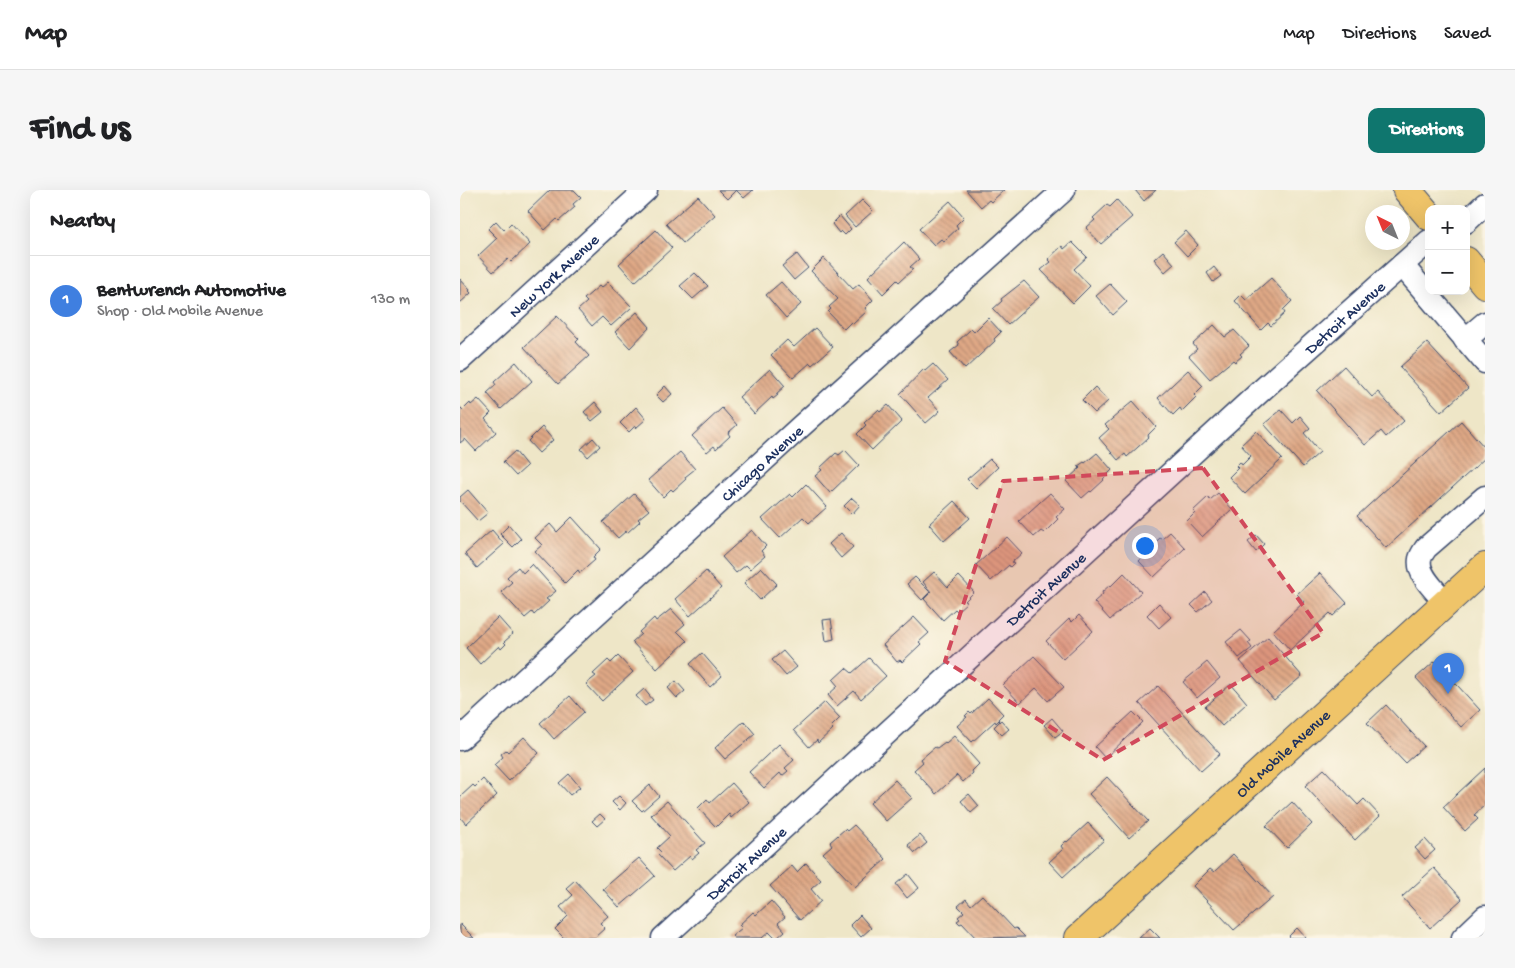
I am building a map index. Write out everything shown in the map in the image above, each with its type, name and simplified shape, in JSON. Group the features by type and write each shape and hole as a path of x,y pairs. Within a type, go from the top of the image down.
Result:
{"main road":[{"path":"1407,190 1425,211"},
{"path":"1470,266 1485,284"},
{"name":"Old Mobile Avenue","path":"1079,938 1485,567"}],"street":[{"name":"New York Avenue","path":"460,360 646,190"},
{"name":"Chicago Avenue","path":"460,739 1064,190"},
{"path":"1470,218 1485,204"},
{"name":"Detroit Avenue","path":"663,938 1263,389 1425,245"},
{"path":"1402,265 1485,362"},
{"path":"1465,340 1485,323"},
{"path":"1446,602 1425,579 1420,558 1426,548 1485,497"},
{"path":"1463,938 1485,917"}],"highlighted area":[{"path":"1203,468 1323,633 1103,760 945,661 1003,481"}],"building":[{"path":"550,190 574,190 581,197 573,204 575,207 545,230 528,211"},
{"path":"718,190 736,190 727,199"},
{"path":"736,190 753,190 744,198"},
{"path":"966,190 1004,190 991,202 989,200 981,207"},
{"path":"1135,190 1156,190 1144,201"},
{"path":"698,196 715,215 683,243 666,224"},
{"path":"862,200 873,211 855,227 845,216"},
{"path":"1117,200 1132,217 1101,244 1086,228 1095,220 1093,218 1107,205 1110,207"},
{"path":"950,201 964,217 956,225 958,228 944,241 941,239 934,245 919,229"},
{"path":"840,216 851,229 845,235 841,231 839,233 832,224"},
{"path":"496,221 504,230 511,223 530,244 511,262 508,259 493,272 478,256 497,238 488,229"},
{"path":"656,230 672,248 635,282 619,264"},
{"path":"1186,231 1198,245 1187,256 1174,242"},
{"path":"904,242 919,259 910,267 913,269 899,282 897,280 883,294 868,277"},
{"path":"1072,242 1087,257 1074,269 1090,286 1073,303 1041,270 1051,262 1048,259 1062,246 1064,249"},
{"path":"1163,251 1174,264 1165,272 1154,259"},
{"path":"797,254 808,268 794,280 782,266"},
{"path":"824,258 853,289 859,284 873,300 865,308 867,311 853,324 851,322 844,329 828,312 831,309 829,307 838,299 811,271"},
{"path":"1214,267 1221,276 1213,282 1207,273"},
{"path":"695,273 708,286 693,299 680,286"},
{"path":"1271,278 1292,301 1283,310 1285,313 1271,326 1268,323 1261,330 1235,301 1241,295 1246,300"},
{"path":"460,279 471,293 460,303"},
{"path":"1024,281 1039,297 1008,325 993,309 1002,301 1001,299"},
{"path":"608,282 632,307 611,326 602,317 592,326 578,310 587,302 584,299 599,286 601,288"},
{"path":"781,282 801,304 786,318 766,295"},
{"path":"1110,284 1127,302 1113,315 1096,296"},
{"path":"637,312 650,327 630,348 615,332"},
{"path":"557,316 579,339 576,342 589,356 558,384 524,347"},
{"path":"988,318 1001,332 994,339 995,341 965,369 950,352 959,345 957,342 971,329 974,332"},
{"path":"1214,325 1225,337 1234,330 1249,346 1240,354 1242,356 1235,362 1233,360 1210,379 1189,356 1197,349 1193,344"},
{"path":"815,328 833,347 793,378 771,355 787,340 794,347"},
{"path":"1427,343 1468,388 1441,412 1400,367"},
{"path":"516,362 532,381 501,409 487,393 496,385 494,382"},
{"path":"933,364 948,380 928,398 940,411 926,423 900,394 924,369 925,371"},
{"path":"1344,366 1372,397 1378,392 1404,421 1386,437 1381,431 1365,445 1317,391"},
{"path":"770,369 785,386 776,394 778,395 773,399 772,397 754,414 739,397"},
{"path":"1188,370 1203,386 1194,395 1196,397 1182,411 1180,408 1173,415 1158,398"},
{"path":"665,386 672,394 663,402 656,395"},
{"path":"1095,387 1108,401 1095,413 1082,400"},
{"path":"478,399 491,413 485,419 496,432 476,451 465,439 460,443 460,407 463,410 470,403 471,405"},
{"path":"1133,401 1156,427 1148,435 1149,437 1127,457 1125,454 1118,460 1099,438 1109,429 1105,425"},
{"path":"595,402 603,412 592,421 584,412"},
{"path":"888,405 902,421 872,450 857,434 866,425 864,423 878,410 880,412"},
{"path":"636,407 646,419 629,432 620,423"},
{"path":"722,408 737,425 728,433 730,436 716,449 714,446 707,452 692,436"},
{"path":"1281,410 1293,423 1300,416 1310,428 1304,433 1320,452 1303,467 1264,424"},
{"path":"1461,421 1485,448 1485,458 1386,548 1357,516"},
{"path":"542,427 553,440 539,453 528,441"},
{"path":"1256,431 1282,459 1245,494 1229,477 1238,468 1236,466 1240,462 1242,465 1251,456 1241,445"},
{"path":"593,438 600,446 588,457 581,449"},
{"path":"845,450 859,465 830,493 815,476 822,470 820,468 836,453 839,455"},
{"path":"515,451 527,466 516,476 503,462"},
{"path":"680,452 695,469 673,491 671,489 663,497 648,480"},
{"path":"1097,453 1112,470 1104,480 1082,498 1066,481 1080,468 1078,466"},
{"path":"990,459 998,467 976,488 967,479"},
{"path":"806,484 827,507 809,523 803,517 780,538 762,519 790,494 793,497"},
{"path":"468,490 488,513 478,521 460,501 460,497"},
{"path":"1050,493 1065,509 1056,517 1058,519 1044,533 1041,531 1034,537 1019,521"},
{"path":"1218,493 1232,509 1202,537 1187,521 1195,513 1193,511 1208,497 1210,500"},
{"path":"634,494 649,510 638,519 640,521 627,533 626,531 618,538 603,522"},
{"path":"852,498 860,505 852,514 844,506"},
{"path":"954,501 970,518 944,541 929,524"},
{"path":"572,517 601,549 593,557 595,560 580,573 578,570 565,583 535,551 542,545 535,538 550,524 557,532"},
{"path":"509,525 521,539 513,547 500,534"},
{"path":"492,530 504,544 477,568 465,554"},
{"path":"752,530 766,546 761,551 765,556 750,569 746,565 736,573 722,557"},
{"path":"1170,532 1185,548 1154,577 1139,561 1148,552 1146,551 1160,538 1162,539"},
{"path":"841,533 853,547 841,558 829,544"},
{"path":"1256,535 1264,544 1256,552 1248,542"},
{"path":"1007,537 1022,553 1012,562 1014,563 1010,567 1009,565 991,581 976,565"},
{"path":"532,564 556,591 546,599 549,601 534,615 532,612 525,618 501,592 512,582 507,577 518,567 523,573"},
{"path":"761,567 777,584 760,600 744,583"},
{"path":"706,571 721,588 690,616 675,599"},
{"path":"934,572 948,587 959,576 974,592 965,601 967,602 957,611 955,609 943,620 924,599 931,592 923,582"},
{"path":"1124,573 1141,592 1110,620 1094,602 1103,594 1102,592"},
{"path":"1320,573 1347,603 1333,616 1330,613 1290,650 1273,631 1304,602 1297,594"},
{"path":"915,577 930,592 922,600 907,584"},
{"path":"1205,592 1212,600 1198,612 1191,605"},
{"path":"1159,603 1171,617 1159,628 1147,615"},
{"path":"671,609 685,624 677,631 687,641 657,669 632,642 641,634 639,632 654,618 656,621"},
{"path":"1079,615 1093,631 1063,659 1046,641 1069,619 1072,622"},
{"path":"498,617 513,634 504,642 506,644 501,649 499,646 480,664 466,648"},
{"path":"914,617 929,633 919,642 921,644 902,662 900,660 897,662 883,645"},
{"path":"831,619 834,639 826,641 823,620"},
{"path":"1241,630 1251,641 1248,643 1252,648 1239,658 1226,642"},
{"path":"1268,637 1302,676 1274,700 1240,661"},
{"path":"783,651 797,667 786,676 772,660"},
{"path":"702,653 722,676 710,687 690,664"},
{"path":"618,656 633,672 602,701 586,684 596,676 593,674 608,660 611,663"},
{"path":"1034,656 1064,687 1048,701 1036,688 1020,703 1003,685"},
{"path":"869,658 886,676 861,699 854,691 837,706 828,695 838,686 833,680 846,668 852,673"},
{"path":"1435,661 1480,710 1461,727 1416,678"},
{"path":"1207,662 1220,678 1197,698 1183,682"},
{"path":"676,681 685,691 677,698 668,688"},
{"path":"1231,684 1247,703 1222,726 1205,707"},
{"path":"1158,686 1220,754 1201,771 1139,703"},
{"path":"644,689 653,700 645,706 636,696"},
{"path":"570,696 584,712 554,739 540,723"},
{"path":"988,698 1003,714 996,723 995,721 972,742 957,726 967,717 965,716 969,712 971,714"},
{"path":"825,702 840,718 831,727 833,729 818,743 817,740 809,747 794,730"},
{"path":"1386,705 1424,746 1405,763 1367,723"},
{"path":"1133,712 1143,722 1105,758 1095,747"},
{"path":"1052,718 1063,731 1055,737 1044,725"},
{"path":"1001,720 1009,729 1002,735 994,727"},
{"path":"744,721 755,734 725,759 715,748"},
{"path":"954,736 979,764 963,782 957,775 936,794 914,770 923,762 921,759 935,747 937,748 946,743"},
{"path":"524,737 539,753 509,781 494,765 503,757 501,754 506,750 508,752"},
{"path":"779,744 794,760 785,768 788,771 782,776 780,773 764,788 749,772"},
{"path":"1485,768 1485,805 1474,815 1478,819 1465,831 1443,807"},
{"path":"1324,769 1358,805 1364,799 1380,816 1355,840 1305,786"},
{"path":"569,774 580,787 570,795 559,783"},
{"path":"1107,777 1148,821 1129,838 1089,794"},
{"path":"483,779 497,795 466,824 460,817 460,797"},
{"path":"895,780 912,798 886,821 870,803"},
{"path":"732,783 749,802 731,818 729,814 716,827 698,808 707,799 710,803"},
{"path":"650,785 659,796 642,811 632,801"},
{"path":"969,794 979,806 971,813 961,801"},
{"path":"619,796 626,803 620,810 612,802"},
{"path":"667,801 705,843 696,850 699,853 692,859 690,856 673,871 658,855 661,852 657,848 670,836 651,815"},
{"path":"1292,802 1312,824 1287,848 1266,826"},
{"path":"600,814 605,819 597,826 592,821"},
{"path":"1088,823 1104,840 1063,877 1049,862 1063,849 1061,846 1066,841"},
{"path":"854,825 886,859 855,887 823,853 832,845 830,842 845,829 847,831"},
{"path":"920,835 927,843 915,853 908,845"},
{"path":"1425,839 1435,850 1425,859 1415,848"},
{"path":"1233,854 1273,897 1234,930 1193,886 1210,869 1214,872"},
{"path":"639,858 655,876 619,907 603,889"},
{"path":"806,863 821,880 811,889 821,901 800,920 770,886 792,866 797,872"},
{"path":"1434,868 1462,899 1430,928 1402,897"},
{"path":"908,874 919,888 907,898 896,884"},
{"path":"575,880 608,916 600,923 605,928 594,938 564,938 555,929 568,916 560,907 573,895 566,888"},
{"path":"982,895 1014,929 1016,928 1025,937 976,938 962,923 960,924 957,921 960,919 958,917 964,912 958,906 966,899 971,905"},
{"path":"771,901 785,917 778,923 785,931 777,938 769,932 762,938 734,938 732,936 742,928 739,925 753,912 756,915"},
{"path":"860,915 871,928 861,937 850,925"},
{"path":"460,924 474,938 460,938"},
{"path":"1150,928 1160,938 1139,938"},
{"path":"1297,928 1306,938 1291,938 1289,936"}],"place":[{"name":"Bentwrench Automotive","path":"1448,694"}]}
